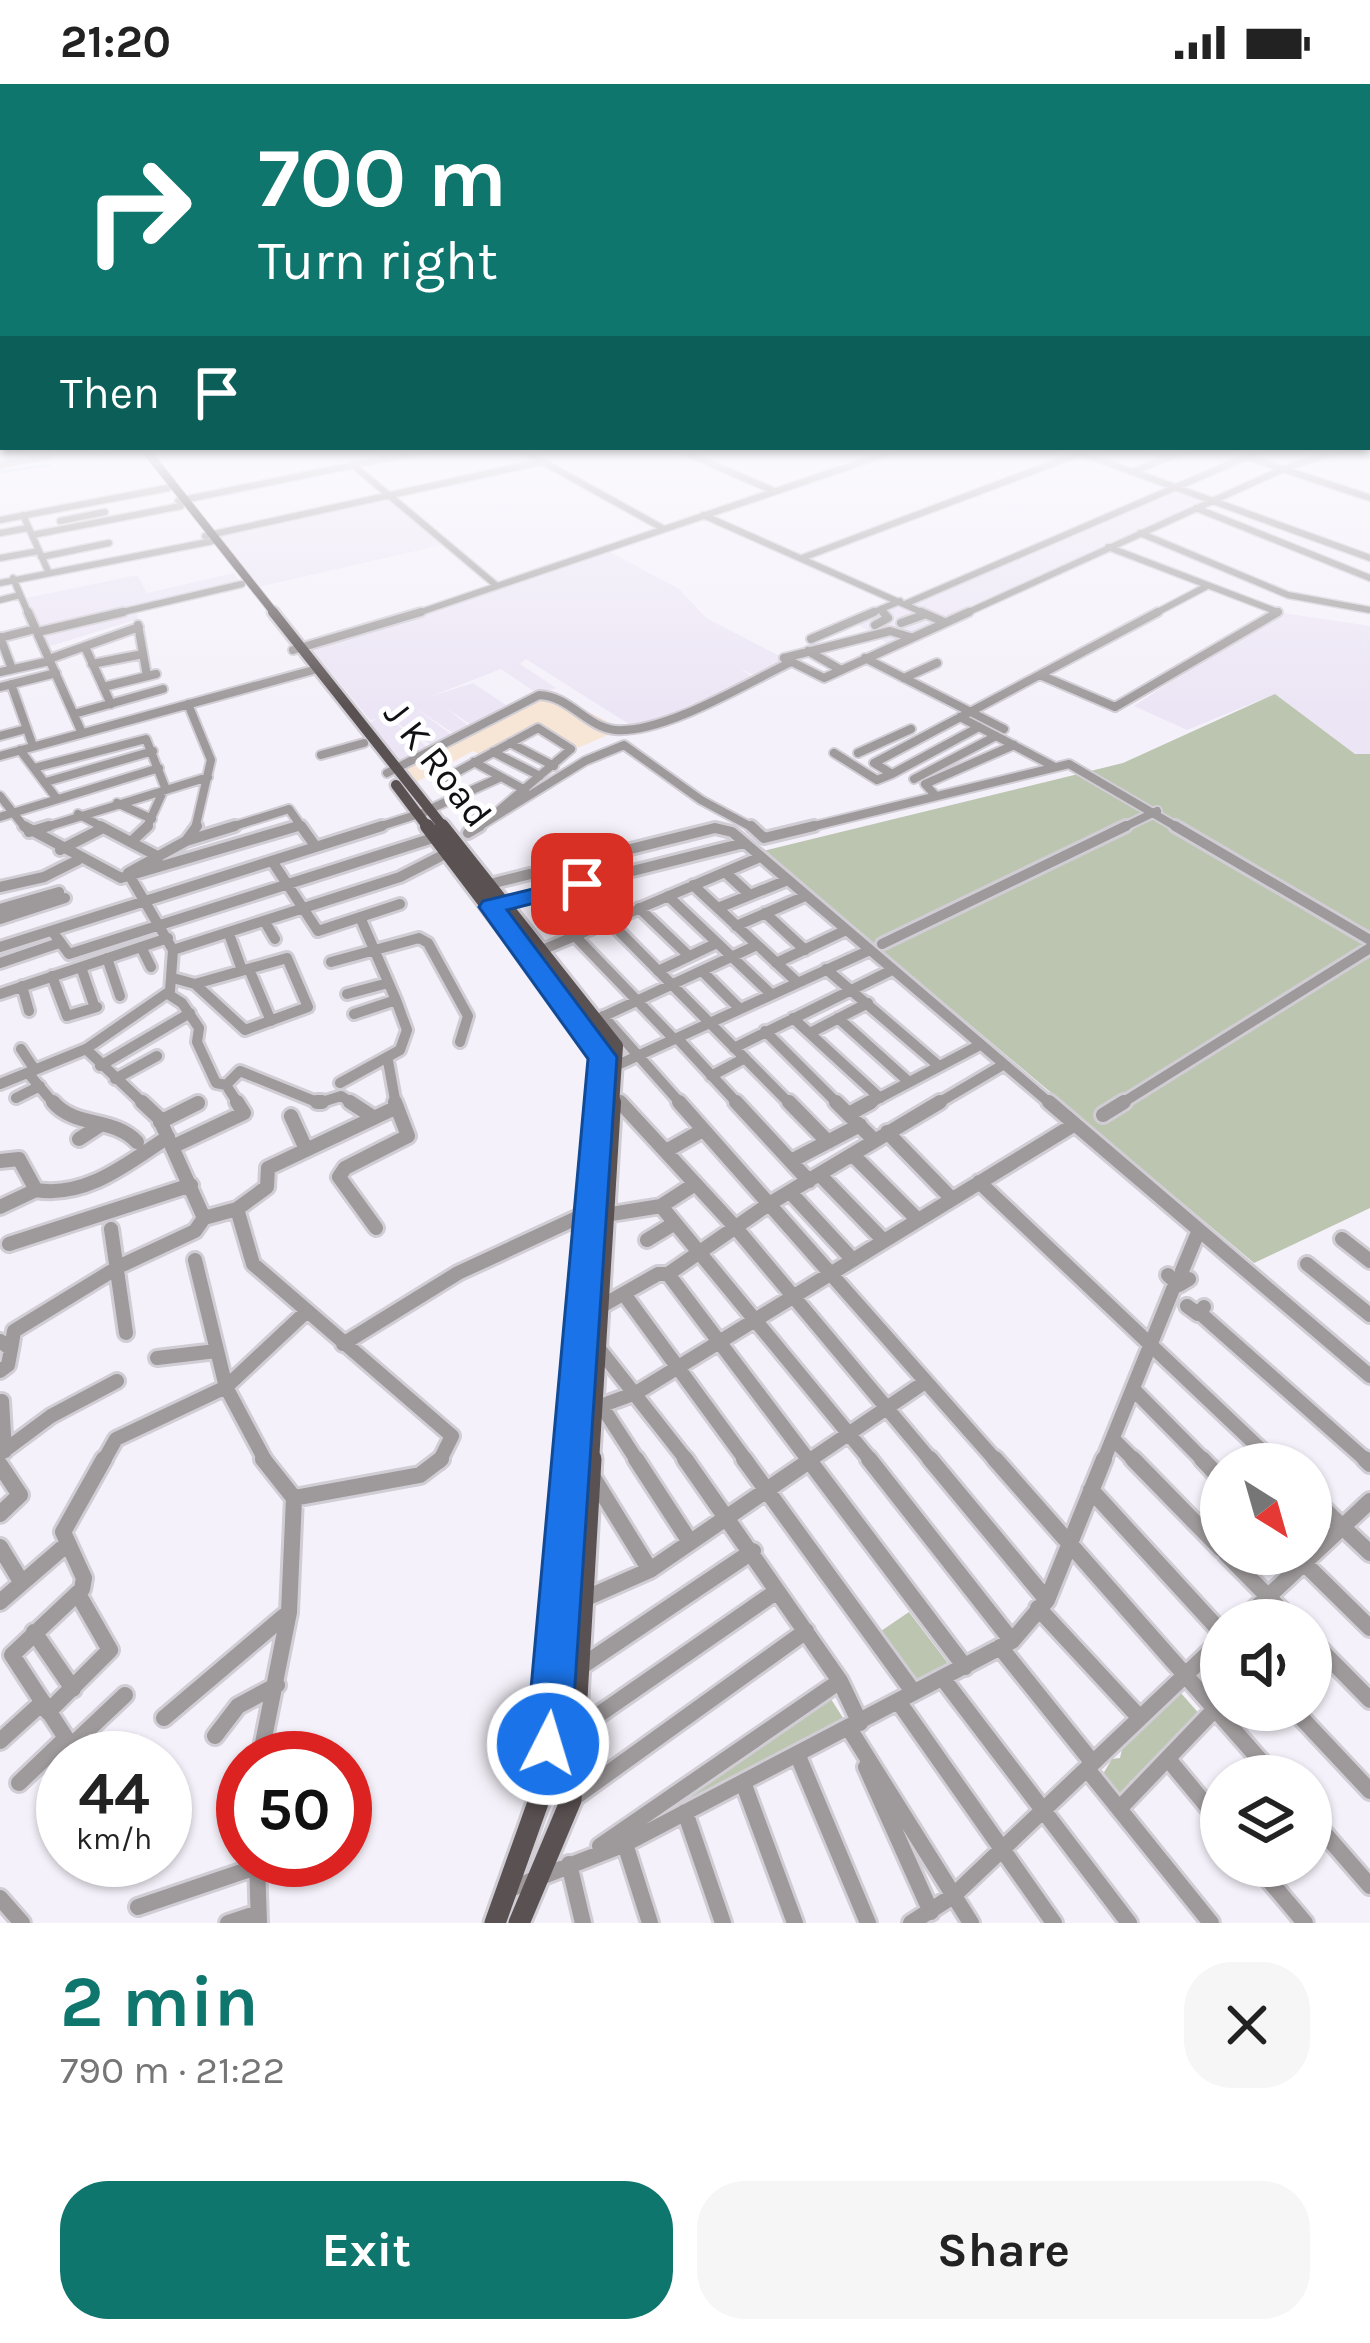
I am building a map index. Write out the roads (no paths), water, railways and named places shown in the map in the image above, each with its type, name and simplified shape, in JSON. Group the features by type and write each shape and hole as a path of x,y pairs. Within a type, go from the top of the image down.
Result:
{"main road":[{"name":"J K Road","path":"208,534 364,742 392,771"},
{"name":"J K Road","path":"313,670 534,953 609,1060"},
{"name":"J K Road","path":"534,953 600,1018 609,1060"},
{"path":"494,1923 545,1784 598,1347 600,1211 613,1095 609,1060"},
{"path":"519,1923 571,1800 609,1060"}],"street":[{"path":"31,534 48,571"},
{"path":"67,534 75,550"},
{"path":"104,534 116,557"},
{"path":"0,582 228,534"},
{"path":"434,534 497,586"},
{"path":"297,648 650,534"},
{"path":"746,534 944,622"},
{"path":"802,558 866,534"},
{"path":"850,656 830,634 1062,534"},
{"path":"884,609 889,618 874,630 784,658 824,678 1138,534"},
{"path":"1142,534 1288,596 1370,610"},
{"path":"1255,534 1370,578"},
{"path":"1306,534 1370,557"},
{"path":"14,580 211,538"},
{"path":"0,546 2,558 109,543"},
{"path":"1040,675 1110,709 1277,612 1108,547"},
{"path":"1322,563 1349,550"},
{"path":"14,580 82,733"},
{"path":"12,669 3,657 0,638 244,582"},
{"path":"874,763 1207,586"},
{"path":"1,598 20,595"},
{"path":"103,687 151,675 136,609"},
{"path":"901,622 926,614"},
{"path":"811,639 855,622 874,630 892,646"},
{"path":"0,672 49,660 139,627"},
{"path":"874,630 910,637"},
{"path":"839,644 1054,767"},
{"path":"85,647 111,704"},
{"path":"808,651 841,670"},
{"path":"92,664 143,654"},
{"path":"392,771 539,695 552,694 611,730 640,728 791,662"},
{"path":"904,678 937,662"},
{"path":"0,756 313,670"},
{"path":"0,687 56,674"},
{"path":"11,684 33,746"},
{"path":"74,714 164,689"},
{"path":"0,705 17,700"},
{"path":"187,841 201,820 211,760 188,704"},
{"path":"965,714 979,727 1000,732"},
{"path":"834,754 877,780 979,727"},
{"path":"0,736 26,729"},
{"path":"859,753 911,729"},
{"path":"468,833 480,824 525,790 571,749 544,730 444,779 480,824"},
{"path":"914,778 1000,732"},
{"path":"926,736 975,764"},
{"path":"68,737 79,755"},
{"path":"34,768 142,737 153,751 165,787 143,836 131,842"},
{"path":"321,755 364,742"},
{"path":"510,743 554,766"},
{"path":"936,796 925,784 1014,745"},
{"path":"0,994 141,947 229,934 350,898 400,878 446,844 585,761 624,746 657,761 705,803 748,820 764,838 1054,767 1080,766 1370,944 1103,1115"},
{"path":"848,746 892,774"},
{"path":"20,750 58,799"},
{"path":"46,782 153,751"},
{"path":"493,752 540,776"},
{"path":"475,762 525,790"},
{"path":"0,817 159,768"},
{"path":"85,771 95,787"},
{"path":"0,947 425,812 501,777"},
{"path":"28,832 165,787 208,778"},
{"path":"0,796 28,832 78,860 130,878 301,825"},
{"path":"117,802 152,819"},
{"path":"0,1084 86,1049 168,994 173,978 170,944 128,873 187,841 289,809 316,847"},
{"path":"609,1060 639,1056 1157,811"},
{"path":"78,814 159,857"},
{"path":"327,826 336,840"},
{"path":"60,850 101,829"},
{"path":"482,886 724,829 873,948 1370,1378"},
{"path":"216,831 236,872"},
{"path":"743,843 844,931 873,948 890,971 1074,1125"},
{"path":"497,905 743,843"},
{"path":"52,931 65,954 288,885 446,844"},
{"path":"202,856 214,879"},
{"path":"534,953 758,858"},
{"path":"0,874 5,885 44,877 78,860"},
{"path":"272,861 318,931 400,904"},
{"path":"724,872 750,895"},
{"path":"44,877 84,920 89,948 86,965 95,1005 67,1016 52,976"},
{"path":"718,908 784,881"},
{"path":"693,885 797,982"},
{"path":"0,909 62,895"},
{"path":"0,919 62,895"},
{"path":"668,896 771,994"},
{"path":"736,926 803,897"},
{"path":"639,908 689,956"},
{"path":"765,913 805,950"},
{"path":"103,914 116,939"},
{"path":"340,1083 388,1061 400,1050 407,1030 360,917"},
{"path":"266,922 274,939"},
{"path":"609,922 828,1142"},
{"path":"776,963 844,931"},
{"path":"229,934 271,1021"},
{"path":"575,936 791,1161 884,1241"},
{"path":"331,962 419,938 428,943 468,1016 460,1042"},
{"path":"0,963 34,959 59,943"},
{"path":"658,971 717,943"},
{"path":"757,945 600,1018 639,1056 1200,1697"},
{"path":"141,947 151,967"},
{"path":"107,958 120,996"},
{"path":"173,978 195,984 245,1030 308,1007 287,958 195,984"},
{"path":"826,968 939,1066"},
{"path":"702,971 740,1009"},
{"path":"711,1076 765,1031 890,971"},
{"path":"214,979 226,1014"},
{"path":"346,994 388,982"},
{"path":"22,986 29,1011"},
{"path":"0,1207 36,1190 62,1192 94,1180 170,1142 244,1113 226,1085 216,1083 190,1013 168,994"},
{"path":"354,1014 396,1000"},
{"path":"810,1033 868,1003"},
{"path":"100,1066 190,1013"},
{"path":"793,1018 880,1098"},
{"path":"838,1018 909,1082"},
{"path":"765,1031 860,1125 881,1136 952,1199"},
{"path":"849,1114 978,1046"},
{"path":"21,1049 40,1086 63,1114 126,1130 137,1142"},
{"path":"86,1049 160,1122 204,1218"},
{"path":"115,1079 157,1056"},
{"path":"376,1228 339,1177 345,1168 408,1136 388,1061"},
{"path":"599,1307 668,1274 769,1204 1001,1066"},
{"path":"226,1085 241,1071 319,1103 341,1096 373,1117"},
{"path":"16,1098 40,1086"},
{"path":"613,1095 736,1228 1139,1717"},
{"path":"160,1122 198,1102"},
{"path":"0,1371 8,1365 6,1345 14,1331 120,1267 195,1232 204,1218 237,1209 267,1187 268,1168 397,1107"},
{"path":"291,1116 306,1149"},
{"path":"791,1161 860,1125"},
{"path":"690,1542 591,1401 636,1393 1074,1125"},
{"path":"79,1139 98,1126"},
{"path":"666,1151 704,1130"},
{"path":"854,1156 918,1220"},
{"path":"0,1161 19,1159 36,1190"},
{"path":"979,1182 1254,1443"},
{"path":"343,1343 458,1273 600,1211 661,1206 695,1184"},
{"path":"9,1244 190,1185"},
{"path":"790,1192 853,1260"},
{"path":"661,1206 758,1317 848,1434 1006,1644 1119,1808 1211,1923"},
{"path":"237,1209 253,1264 452,1436 436,1467 420,1475 294,1498"},
{"path":"646,1240 675,1223"},
{"path":"111,1229 126,1333"},
{"path":"590,1853 626,1844 744,1785 1006,1644 1042,1604 1198,1232"},
{"path":"1342,1239 1370,1261"},
{"path":"195,1260 226,1388 254,1448 294,1498 289,1612 266,1731"},
{"path":"1307,1264 1370,1315"},
{"path":"668,1274 965,1667"},
{"path":"1177,1281 1191,1300 1203,1304 1201,1314 1370,1464"},
{"path":"624,1294 679,1366 905,1696 1002,1851 1054,1923"},
{"path":"62,1731 12,1654 78,1594 84,1578 66,1545 66,1526 122,1433 226,1388 306,1312"},
{"path":"598,1347 728,1514 840,1681 931,1912"},
{"path":"157,1358 216,1351"},
{"path":"2,1457 50,1416 117,1381"},
{"path":"580,1601 650,1570 925,1382"},
{"path":"1133,1389 1200,1458"},
{"path":"0,1514 20,1495 2,1457 2,1401"},
{"path":"1113,1439 1200,1525"},
{"path":"589,1471 650,1570"},
{"path":"1091,1490 1200,1609"},
{"path":"1332,1536 1370,1501"},
{"path":"1332,1517 1370,1553"},
{"path":"0,1602 66,1545"},
{"path":"0,1547 22,1583"},
{"path":"578,1669 753,1551"},
{"path":"1248,1575 1270,1599"},
{"path":"1264,1599 1291,1575"},
{"path":"1316,1575 1370,1628"},
{"path":"574,1732 777,1591"},
{"path":"0,1741 74,1688 110,1650 78,1594"},
{"path":"164,1718 201,1692 289,1612"},
{"path":"571,1800 806,1630"},
{"path":"34,1632 74,1688"},
{"path":"911,1923 953,1896 1200,1659"},
{"path":"1332,1661 1370,1700"},
{"path":"944,1680 1129,1923"},
{"path":"506,1891 590,1853 840,1681"},
{"path":"215,1736 238,1706 277,1685"},
{"path":"88,1731 125,1695"},
{"path":"1119,1808 1200,1725"},
{"path":"855,1726 971,1923"},
{"path":"1232,1731 1254,1755"},
{"path":"1314,1731 1370,1791"},
{"path":"798,1756 868,1923"},
{"path":"1168,1759 1200,1797"},
{"path":"19,1783 36,1771"},
{"path":"744,1785 795,1923"},
{"path":"685,1811 723,1923"},
{"path":"1332,1842 1370,1886"},
{"path":"626,1844 650,1923"},
{"path":"569,1864 583,1923"},
{"path":"139,1906 216,1878"},
{"path":"229,1923 258,1918 257,1887"},
{"path":"1275,1887 1305,1923"},
{"path":"0,1898 22,1923"}]}
